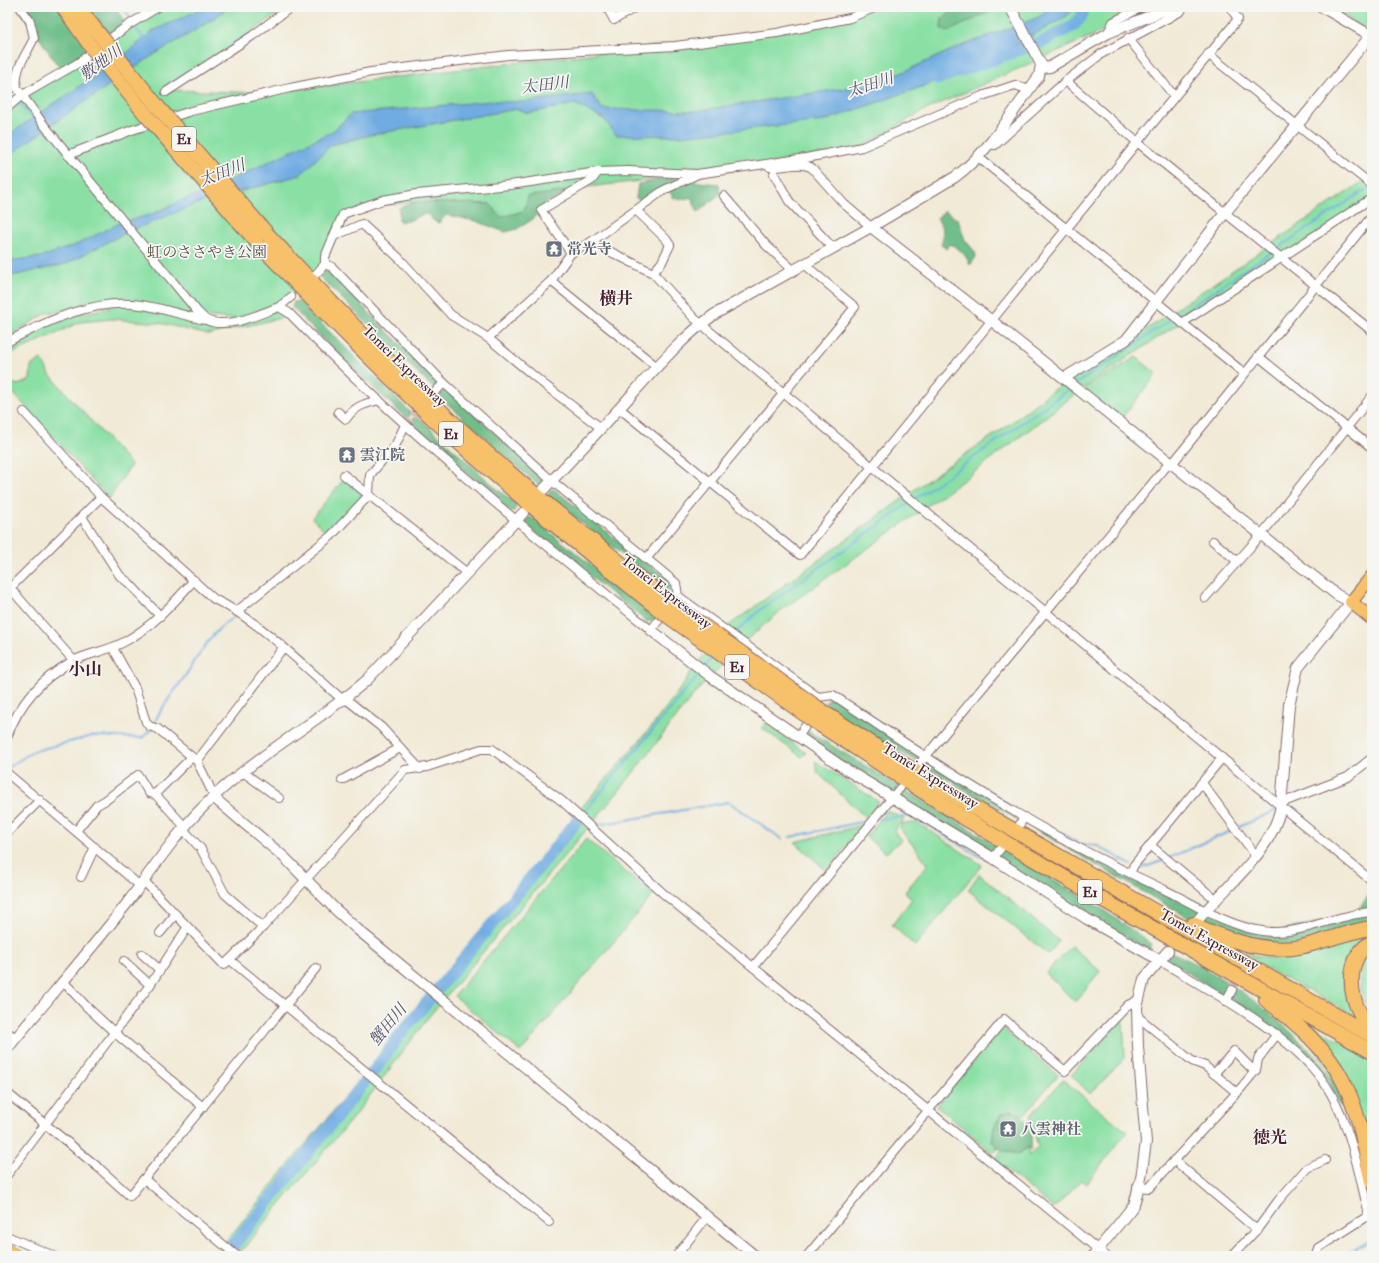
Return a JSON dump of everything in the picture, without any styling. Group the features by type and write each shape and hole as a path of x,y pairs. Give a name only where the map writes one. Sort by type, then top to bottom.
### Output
{"highway":[{"name":"Tomei Expressway","path":"63,7 92,48 146,116 256,241 320,308 432,417 547,519 669,603"},
{"name":"Tomei Expressway","path":"78,7 188,144 269,236 327,298 477,444 554,510 669,603 818,716 956,813 1223,968 1372,1052"},
{"name":"Tomei Expressway","path":"818,716 902,763 1050,851 1372,1036"},
{"path":"1050,851 1119,888 1205,930 1243,943 1274,949 1299,948 1372,928"},
{"path":"1372,942 1362,950 1356,959 1353,969 1352,983 1356,1005 1372,1028"},
{"path":"1223,968 1290,1019 1331,1061 1345,1084 1354,1106 1372,1182"},
{"path":"7,1251 16,1256"}],"main road":[{"path":"1372,576 1351,602 1372,619"}],"street":[{"path":"20,7 30,21 34,38 18,68 15,77 17,88 21,96 68,155 206,320"},
{"path":"7,108 21,96 78,63 127,26 158,7"},
{"path":"166,92 258,32 291,7"},
{"path":"607,7 614,20 636,7"},
{"path":"68,155 132,130 191,111 290,88 371,72 508,55 675,46 777,33 850,18 876,7"},
{"path":"544,489 682,340 701,324 715,314 871,228 955,177 978,157 1039,76 1041,66 1010,7"},
{"path":"1108,33 1113,22 1142,7"},
{"path":"1041,66 1050,67 1108,33 1172,7"},
{"path":"989,144 995,145 1066,81 1101,54 1128,38 1181,11 1183,7"},
{"path":"619,408 800,555 871,466 992,321 1238,18 1230,7"},
{"path":"1064,378 1126,340 1226,213 1371,35 1322,7"},
{"path":"1128,38 1174,96"},
{"path":"1208,54 1372,185"},
{"path":"1066,81 1137,142 1226,213 1280,259 1372,331"},
{"path":"316,274 325,264 325,257 343,214 382,200 417,194 510,184 598,172 627,171 697,174 759,166 862,147 982,96 1015,85 1029,90"},
{"path":"978,157 1244,373"},
{"path":"759,166 780,168 807,164 844,204 871,228 992,321 1337,595 1351,602 1298,668 1289,705 1281,805 1279,817 1271,836 1256,856 1215,899 1197,921"},
{"path":"571,253 541,210 592,180 598,172"},
{"path":"488,338 551,281 571,253 591,242 637,211 664,190 697,174"},
{"path":"774,174 789,201 833,248"},
{"path":"724,196 766,246 794,270"},
{"path":"1182,323 1372,198"},
{"path":"637,211 666,239 670,245 662,262 653,273"},
{"path":"924,759 1171,463 1372,216"},
{"path":"334,236 362,224 399,258 451,315 488,338 546,386 601,428"},
{"path":"591,242 653,273 701,324 1372,881"},
{"path":"325,264 332,267 444,383 552,481 676,583 669,603 651,630"},
{"path":"646,559 855,306 804,264"},
{"path":"551,281 657,367"},
{"path":"7,342 49,322 98,306 120,303 141,304 212,322 240,320 279,307 291,297"},
{"path":"279,307 289,313 405,425 515,522 710,676 850,772 993,858 1087,919 1159,960 1277,1034 1300,1054 1330,1091 1347,1129 1368,1210 1368,1216 1318,1248 1316,1256"},
{"path":"1258,356 1346,429 1372,448"},
{"path":"436,392 444,383"},
{"path":"1205,598 1261,535 1372,396"},
{"path":"338,412 346,419 359,405 379,400"},
{"path":"24,412 101,498 214,599 237,611 345,700 370,716 420,769"},
{"path":"237,611 331,536 369,495 370,475 396,444 405,425"},
{"path":"344,475 467,574"},
{"path":"74,661 8,590 101,498"},
{"path":"7,1049 128,901 184,828 214,796 243,772 345,700 387,661 523,513"},
{"path":"82,517 120,576 129,583 160,616"},
{"path":"1213,541 1237,561"},
{"path":"7,737 13,720 35,688 74,661 113,648 144,630 160,616 194,580"},
{"path":"669,603 728,633 818,697 833,695 924,759 1022,821 1046,831 1219,917 1259,930 1297,930 1355,914 1372,912"},
{"path":"113,648 135,688 146,722 149,726 158,729 194,759 214,796 284,857 357,929 755,1256"},
{"path":"155,794 194,759 283,648"},
{"path":"798,737 825,696"},
{"path":"342,780 400,748"},
{"path":"7,773 95,847 141,883 176,915 224,965 263,927 405,770 420,769 481,749 492,749 562,801 665,895 928,1110 1099,1254 1134,1205 1137,1187 1141,1178 1146,1139 1137,1016 1138,1000 1144,979 1168,951"},
{"path":"1130,873 1134,865 1150,845 1222,758"},
{"path":"1281,805 1348,777 1372,758"},
{"path":"243,772 278,798"},
{"path":"76,831 97,805 106,800 138,775 149,792 155,794 200,849 225,894 263,927"},
{"path":"1202,783 1256,856"},
{"path":"753,967 900,788"},
{"path":"7,833 40,800"},
{"path":"1150,845 1215,899"},
{"path":"81,877 95,847"},
{"path":"993,858 1001,848"},
{"path":"160,933 176,915"},
{"path":"7,1175 150,985 187,928"},
{"path":"1255,940 1259,930"},
{"path":"142,954 160,970"},
{"path":"230,960 549,1222"},
{"path":"124,961 150,985"},
{"path":"7,1093 99,1168 130,1196 285,1004 316,968"},
{"path":"63,981 86,1006 115,1033 202,1107"},
{"path":"1226,1002 1232,990"},
{"path":"807,1256 1003,1021 1064,1071 1128,1005 1138,1000"},
{"path":"1137,1016 1192,1061 1205,1066 1237,1093"},
{"path":"7,1032 16,1038"},
{"path":"1137,1187 1149,1188 1237,1093 1254,1071 1258,1059 1277,1034"},
{"path":"1214,1074 1234,1051 1254,1071"},
{"path":"1174,1160 1256,1230"},
{"path":"1232,1256 1256,1230 1278,1201 1307,1168 1325,1160"},
{"path":"144,1179 237,1256"},
{"path":"676,1256 707,1217"},
{"path":"7,1236 54,1256"}],"green space":[{"path":"18,7 115,7 127,26 65,70 57,64"},
{"name":"虹のささやき公園","path":"161,7 287,7 170,90 266,93 803,28 860,7 1157,7 921,112 862,147 720,172 578,188 528,198 524,211 500,218 490,204 416,202 360,207 338,228 325,264 282,305 240,320 159,311 192,323 233,326 277,308 285,317 208,335 160,323 112,319 80,322 7,356 7,344 66,316 110,308 107,305 47,313 7,337 7,107 155,13"},
{"path":"958,7 1000,7 947,32 941,28 942,19"},
{"path":"1334,7 1372,7 1372,34 1370,35"},
{"path":"1372,175 1372,198 1169,330 1083,388 969,476 783,609 745,641 696,692 619,791 431,1014 356,1114 237,1256 214,1256 377,1059 569,822 653,725 686,681 692,670 727,627 943,469 1003,429 1066,380 1128,342"},
{"path":"668,179 719,184 720,194 698,212 691,197 680,200 673,198 670,191 640,200 636,198 638,184"},
{"path":"572,191 547,202 533,219 517,229 505,232 476,221 446,215 439,223 434,221 428,214 424,214 403,222 399,221 399,208 416,202 490,204 501,217 524,211 528,196"},
{"path":"945,211 958,220 965,240 975,252 976,257 970,265 965,255 960,250 950,244 947,249 941,245 943,232 937,218"},
{"path":"327,270 437,382 437,386 433,388 320,277 322,272"},
{"path":"299,301 410,412 410,416 406,418 331,348 292,307 294,302"},
{"path":"1136,357 1157,374 1121,419 1084,389"},
{"path":"41,359 50,375 131,465 109,499 7,386 7,381 18,385 30,380 31,366"},
{"path":"447,390 547,481 539,486 440,397 442,392"},
{"path":"418,417 497,489 517,505 514,511 510,512 411,423 413,418"},
{"path":"344,479 364,496 328,534 312,518"},
{"path":"554,489 638,557 674,583 675,589 669,592 548,496 550,490"},
{"path":"531,517 657,618 647,622 525,524 526,519"},
{"path":"833,695 968,782 1059,837 1106,864 1202,911 1194,921 831,712 825,704"},
{"path":"765,723 806,753 802,757 762,728"},
{"path":"806,730 1099,907 1152,944 1149,951 798,737"},
{"path":"815,761 879,802 865,817 817,772"},
{"path":"887,810 904,819 894,831 901,840 886,853 866,837"},
{"path":"902,823 918,823 982,865 915,946 892,925 912,899 905,892 928,864 900,829"},
{"path":"863,825 827,871 795,842"},
{"path":"586,839 653,895 521,1052 454,996"},
{"path":"979,874 1059,941 1048,954 968,890"},
{"path":"1372,891 1372,930 1293,948 1195,925 1206,910 1261,935 1355,914"},
{"path":"1363,938 1348,956 1343,981 1349,999 1360,1018 1233,951 1274,959 1314,953"},
{"path":"1071,946 1100,971 1075,1002 1046,973"},
{"path":"1168,951 1221,978 1276,1018 1323,1066 1340,1092 1351,1117 1345,1115 1327,1080 1288,1038 1167,959"},
{"path":"1372,953 1372,1012 1365,1002 1361,990 1360,977 1363,963"},
{"path":"1292,1013 1372,1060 1372,1159 1365,1127"},
{"path":"1123,1019 1125,1058 1090,1094 1071,1075"},
{"path":"1002,1028 1058,1075 1024,1115 1011,1111 1001,1114 994,1128 992,1139 998,1149 993,1153 937,1106"},
{"path":"1063,1080 1127,1132 1086,1184 1081,1180 1054,1208 994,1160 1003,1150 1018,1154 1028,1147 1029,1156 1038,1147 1030,1116"},
{"path":"1011,1111 1023,1117 1029,1126 1031,1150 1028,1147 1018,1154 1010,1153 997,1147 992,1141 994,1128 1001,1114"}],"water":[{"path":"200,7 229,7 201,27 134,68 7,157 7,136 122,57 153,31 194,12"},
{"path":"1050,7 1075,7 1067,16 1005,51 924,86 824,121 680,136 616,135 604,119 575,104 528,113 517,109 370,135 331,145 300,175 199,203 125,233 66,264 7,277 7,261 41,257 78,244 120,223 153,214 183,200 201,194 333,131 351,114 491,101 521,102 592,94 602,109 695,111 879,83 956,48 1039,17"}],"waterway":[{"path":"123,7 132,21"},
{"name":"太田川","path":"937,79 1040,43 1073,26 1081,17 1085,7"},
{"path":"134,25 145,41"},
{"path":"7,89 15,99"},
{"path":"18,102 34,119"},
{"path":"1275,250 1371,186"},
{"path":"1177,316 1271,252"},
{"path":"1076,384 1173,318"},
{"path":"915,499 1071,388"},
{"path":"734,634 760,610 911,502"},
{"path":"153,725 163,707 212,636 236,616"},
{"path":"705,667 715,655"},
{"path":"581,816 701,672"},
{"path":"7,768 34,751 93,736 142,738 152,729"},
{"path":"589,821 598,825 729,802 782,839"},
{"path":"1239,827 1277,810"},
{"path":"877,819 913,816 981,857"},
{"name":"蟹田川","path":"225,1256 376,1068 399,1036 580,818"},
{"path":"790,837 871,820"},
{"path":"1045,824 1080,844 1098,846 1131,865"},
{"path":"1169,858 1233,830"},
{"path":"1137,866 1142,868 1165,860"},
{"path":"1342,1256 1372,1240"}],"tunnel":[{"path":"405,425 436,391"},
{"path":"1232,990 1253,943"}],"place":[{"name":"常光寺","path":"554,249"},
{"name":"雲江院","path":"347,455"},
{"name":"八雲神社","path":"1008,1129"}],"district":[{"name":"横井","path":"616,298"},
{"name":"小山","path":"85,669"},
{"name":"徳光","path":"1270,1137"}],"water label":[{"name":"敷地川","path":"101,63"}]}
